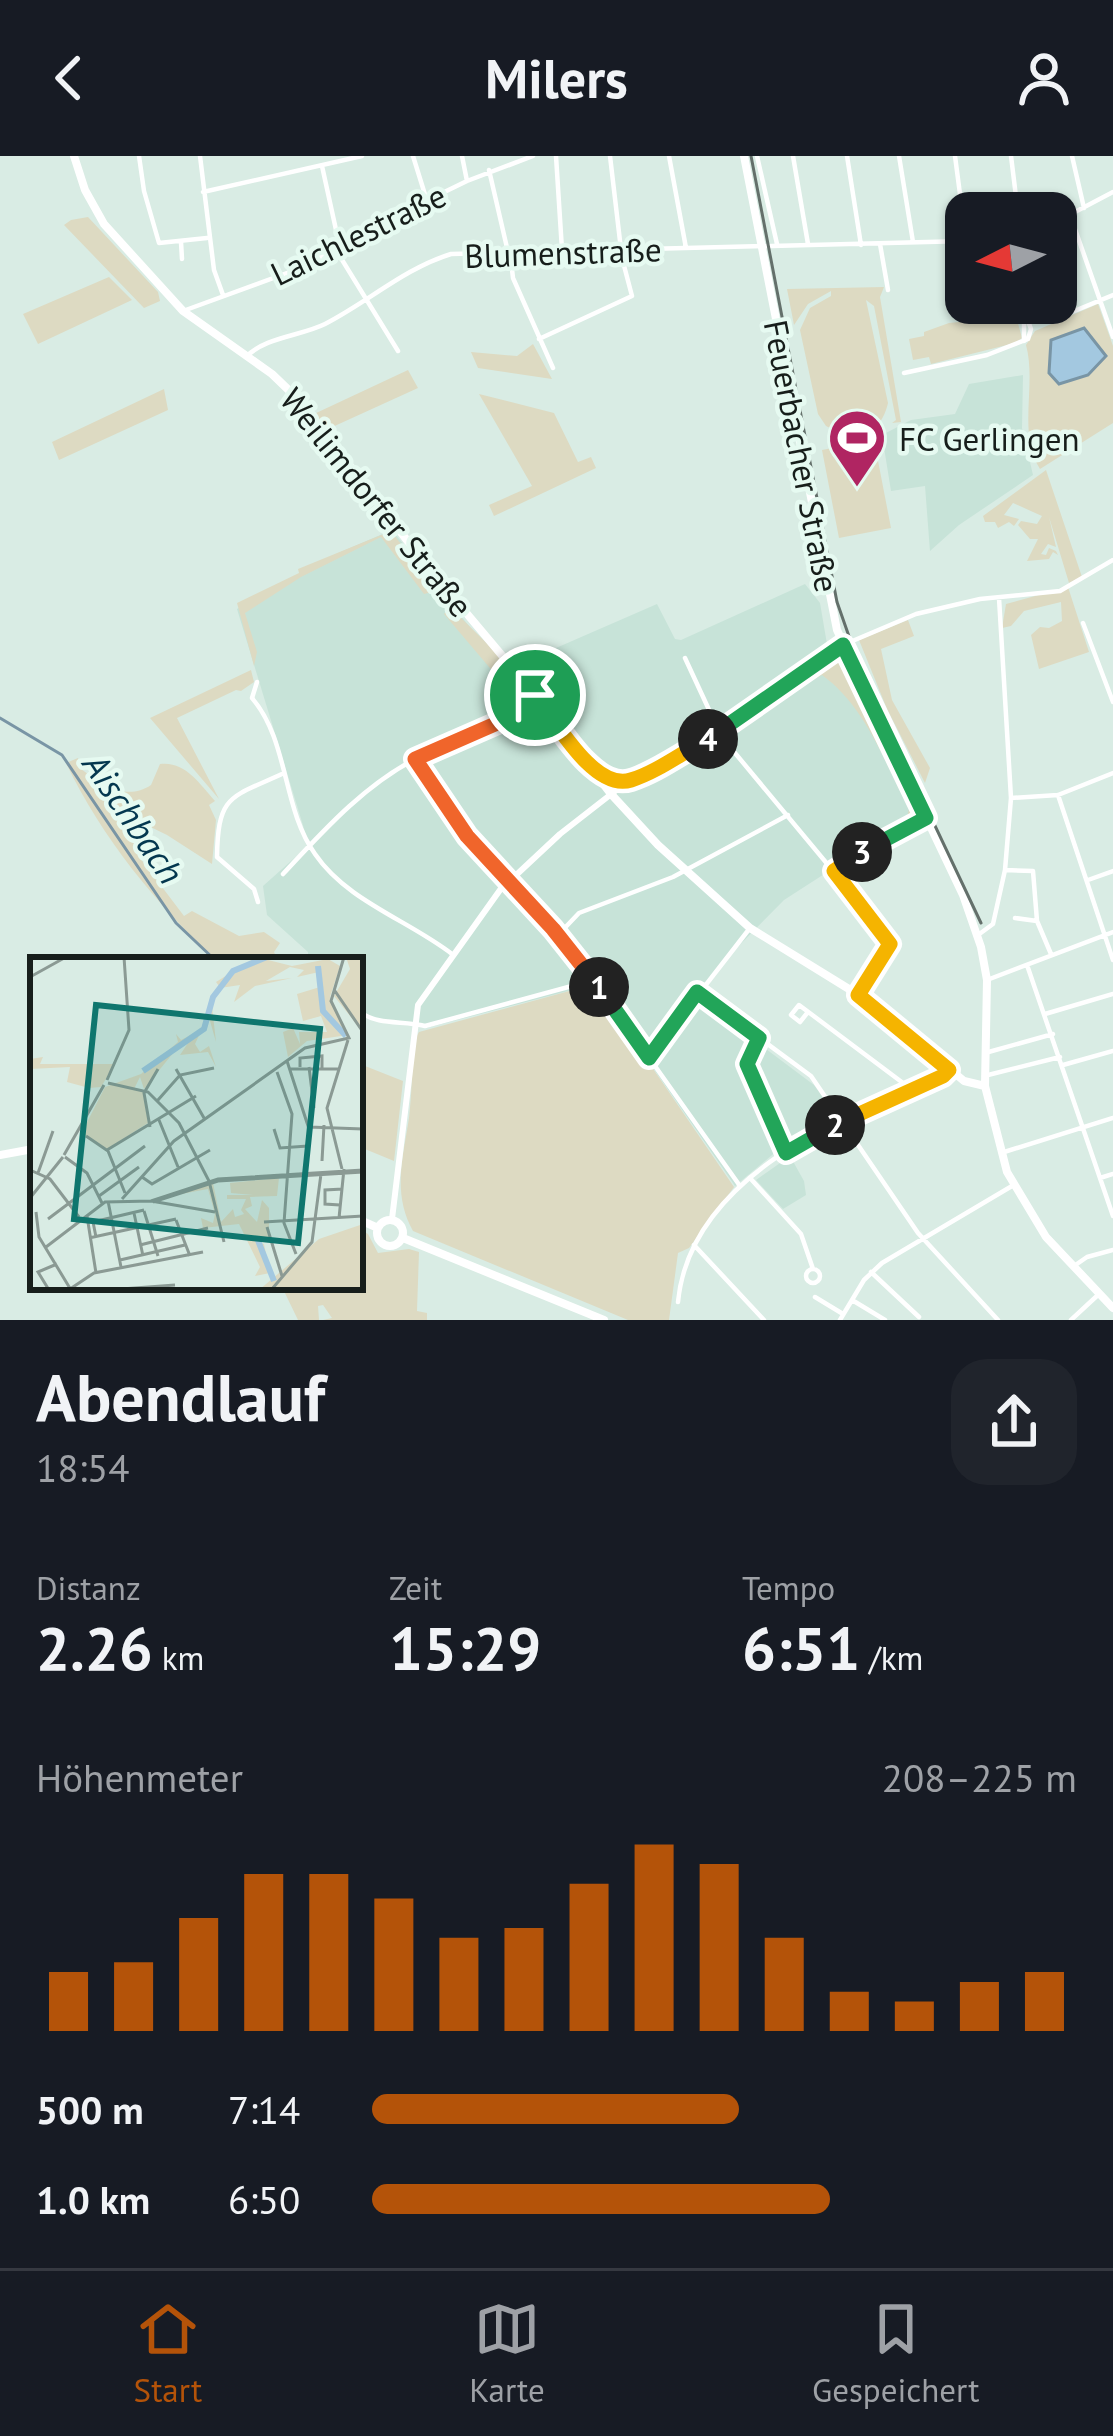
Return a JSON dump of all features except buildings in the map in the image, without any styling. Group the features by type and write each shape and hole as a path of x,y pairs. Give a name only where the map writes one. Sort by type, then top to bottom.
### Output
{"main road":[{"name":"Weilimdorfer Straße","path":"74,156 85,190 104,224 183,311 300,401 611,794 684,871 750,928 858,995 964,1081 984,1081"},
{"name":"Feuerbacher Straße","path":"744,156 829,601 843,645 978,934 987,980 984,1081"},
{"path":"984,1081 1013,1186 1046,1237 1113,1308"},
{"path":"0,1155 30,1150"},
{"path":"378,1228 392,1220 402,1226 403,1238"},
{"path":"363,1221 378,1228"},
{"path":"378,1228 379,1240 385,1245 393,1246 403,1238"},
{"path":"403,1238 604,1320"}],"street":[{"path":"140,156 159,243 209,237"},
{"path":"200,156 214,270 223,295"},
{"path":"203,192 362,156"},
{"path":"413,156 427,201"},
{"path":"461,156 466,181"},
{"name":"Laichlestraße","path":"183,311 306,266 362,232 510,159 533,156"},
{"path":"556,156 562,250"},
{"path":"539,339 632,296 610,156"},
{"path":"669,156 686,248"},
{"path":"757,156 776,244"},
{"path":"793,156 808,244"},
{"path":"847,156 861,245"},
{"path":"899,156 913,242"},
{"path":"955,156 960,192"},
{"path":"1012,156 1016,192"},
{"path":"1072,156 1084,208"},
{"path":"322,165 338,249 398,351"},
{"path":"489,170 512,275 553,368"},
{"path":"1077,212 1113,192"},
{"path":"1077,235 1113,337"},
{"name":"Blumenstraße","path":"246,357 259,347 327,323 439,258 562,250 945,241"},
{"path":"181,242 182,260"},
{"path":"880,244 888,290"},
{"path":"1077,310 1113,295"},
{"path":"904,373 988,355 1024,341 1025,324"},
{"path":"392,1220 418,1005 508,882 560,833 630,781 721,733 843,645 916,614 1060,591 1113,560"},
{"path":"978,934 992,928 1006,870 1011,798 999,598"},
{"path":"1083,623 1113,702"},
{"path":"685,658 721,733 890,944 858,995"},
{"path":"257,682 252,698 266,714 309,846 341,881 452,954"},
{"path":"283,874 362,796 415,759 502,721 535,695"},
{"path":"502,721 507,701 520,707"},
{"path":"415,759 454,818 594,980 740,1186"},
{"path":"258,902 254,889 217,857 221,811 229,799 284,773"},
{"path":"1011,798 1058,795 1113,773"},
{"path":"596,774 630,781"},
{"path":"1058,795 1113,960"},
{"path":"558,935 579,913 684,871 788,814"},
{"path":"834,871 926,818"},
{"path":"1006,870 1033,871 1037,921 1052,956"},
{"path":"1088,880 1113,871"},
{"path":"1015,918 1037,921"},
{"path":"649,1058 750,928"},
{"path":"987,980 1113,932"},
{"path":"1028,965 1113,1216"},
{"path":"363,1014 376,1022 425,1027 594,980"},
{"path":"697,992 808,1074 923,1239 998,1320"},
{"path":"1045,1014 1113,994"},
{"path":"808,1012 911,1089"},
{"path":"985,1053 1053,1034"},
{"path":"759,1038 747,1064 786,1153"},
{"path":"1063,1065 1113,1051"},
{"path":"984,1081 1060,1057"},
{"path":"678,1302 682,1268 694,1245 740,1186 843,1121 949,1070"},
{"path":"1001,1153 1113,1118"},
{"path":"1100,1178 1113,1174"},
{"path":"750,1178 801,1234 813,1269"},
{"path":"815,1297 842,1317 871,1272 1013,1186"},
{"path":"694,1245 764,1320"},
{"path":"1074,1266 1113,1250"},
{"path":"871,1272 919,1317"},
{"path":"1072,1320 1099,1294"},
{"path":"851,1300 885,1320"}],"shaded area":[{"path":"88,217 158,292 160,301 144,308 64,225"},
{"path":"109,277 132,300 38,344 23,314"},
{"path":"884,287 880,297 901,422 892,423 896,420 874,306 866,300 888,403 874,428 848,437 826,426 818,414 800,330 810,308 831,296 831,291 808,304 794,325 787,289"},
{"path":"1098,304 1113,346 1113,423 1040,469 1028,424 1026,345 1035,331 1051,324 1077,324 1077,313","holes":["1084,328 1106,356 1088,375 1059,384 1049,373 1051,342"]},
{"path":"946,324 1018,324 1022,338 931,364 929,357 913,360 909,339 924,336"},
{"path":"533,344 552,379 478,368 471,352 517,356"},
{"path":"408,370 418,388 328,429 314,414"},
{"path":"1023,375 1022,428 1033,475 959,525 930,551 925,486 891,491 882,435 911,420 955,414 969,384"},
{"path":"164,389 168,410 59,460 52,442"},
{"path":"479,394 554,413 578,462 591,457 596,468 494,516 489,505 532,486"},
{"name":"FC Gerlingen","path":"874,440 891,528 839,538 822,450"},
{"path":"1046,470 1082,577 1069,583 1049,517 1056,547 1048,544 1041,554 1046,555 1049,548 1058,555 1053,552 1049,559 1027,561 1038,539 1030,539 1018,525 1021,521 1037,524 1042,516 1013,503 1004,515 1019,519 1014,526 1009,522 998,528 983,516"},
{"path":"392,530 529,701 535,695 510,668 657,604 675,639 681,640 805,584 820,603 828,650 918,820 874,842 784,900 725,960 701,1000 814,1085 837,1117 778,1150 735,1186 595,984 426,1028 373,1018 363,1011 363,957 308,957 267,915 263,886 309,845 237,609 336,554"},
{"path":"391,531 434,587 432,592 424,594 381,537 301,577 245,613 257,652 254,666 237,603 299,573 298,569"},
{"path":"1068,587 1089,652 1039,669 1031,635 1062,621 1061,602 1024,611 1011,626 1002,628 1006,604"},
{"path":"450,607 519,675 527,695 520,708 452,743 449,733 495,711 488,692 496,681 444,614"},
{"path":"908,620 914,636 881,649 892,700 930,768 925,783 859,640"},
{"path":"839,661 866,702 915,803 870,719 913,814 906,822 909,809 862,719 822,675 810,677"},
{"path":"251,670 254,682 241,691 177,718 219,799 150,718"},
{"path":"78,758 80,768 88,774 123,791 151,785 160,764 177,766 197,781 215,801 209,805 216,820 212,864 124,814 140,858 184,916 192,911 239,936 264,932 280,943 274,952 276,957 213,957 132,869 96,818 66,763"},
{"path":"595,984 734,1187 689,1248 678,1253 669,1320 628,1320 413,1231 403,1203 402,1161 414,1041 419,1032"},
{"path":"363,1065 403,1081 394,1161 363,1148"},
{"path":"790,1156 806,1195 783,1209 756,1180"},
{"path":"363,1231 378,1253 419,1252 417,1311 427,1313 427,1320 323,1320 332,1318 323,1305 318,1306 319,1320 298,1320 283,1290 363,1290"}],"water":[{"path":"1084,328 1106,356 1088,375 1059,384 1049,373 1051,340"}],"waterway":[{"name":"Aischbach","path":"0,718 62,755 176,923 212,957"}],"tram line":[{"path":"751,156 837,602 859,665 981,923"}],"place":[{"name":"FC Gerlingen","path":"857,489"}],"route":[{"path":"843,645 926,818 834,871 890,944 858,995 949,1070 786,1153 747,1064 759,1038 697,992 649,1058 558,935 467,836 415,759 502,721 535,695 596,774 630,781 731,726 843,645"}]}
